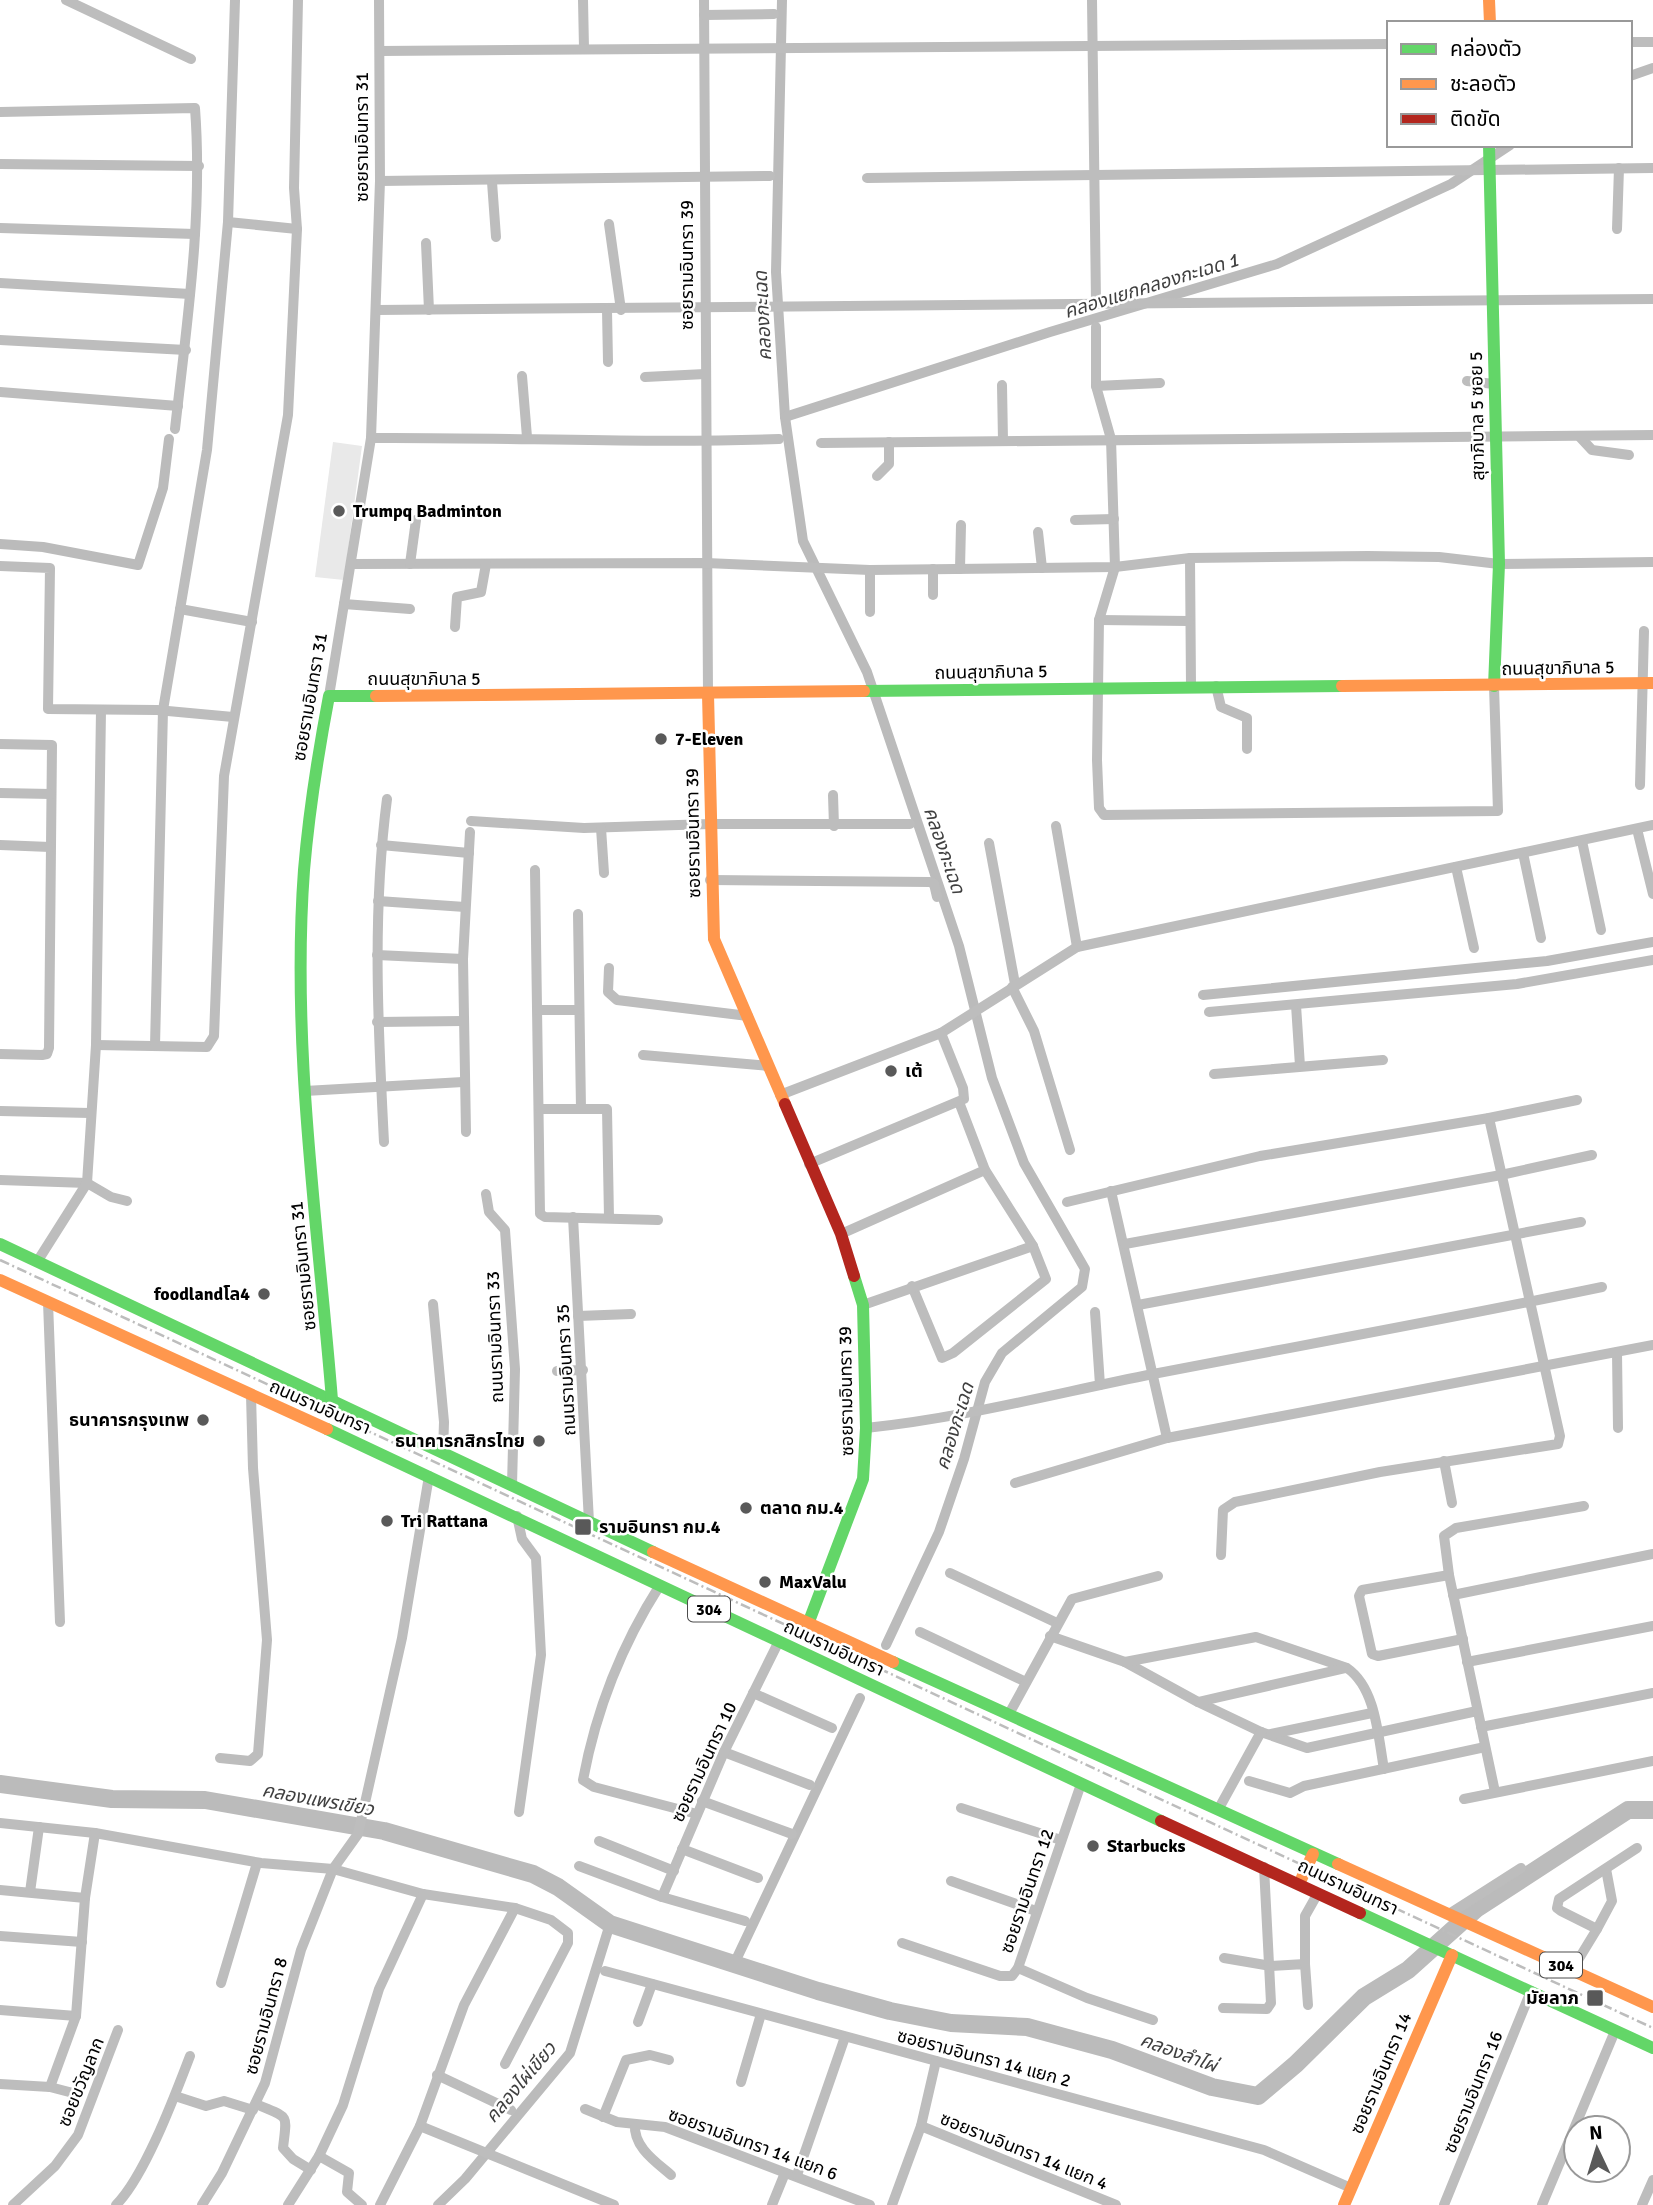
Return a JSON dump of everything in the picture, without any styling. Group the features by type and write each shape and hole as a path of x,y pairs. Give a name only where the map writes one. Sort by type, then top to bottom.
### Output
{"street":[{"path":"66,0 191,58"},
{"path":"155,1046 163,710 207,450 228,222 234,0"},
{"path":"96,1045 207,1047 214,1036 224,776 288,415 297,229 294,188 298,0"},
{"name":"ซอยรามอินทรา 31","path":"332,1400 305,1091 301,1005 304,850 308,810 371,438 380,181 379,0"},
{"path":"583,0 584,48"},
{"name":"ซอยรามอินทรา 39","path":"704,0 706,563 710,880 714,939 841,1234 863,1305 866,1428 863,1479 808,1624"},
{"path":"1092,0 1092,174 1096,302"},
{"path":"1489,0 1490,21"},
{"path":"704,15 774,14"},
{"path":"1632,42 1653,42"},
{"path":"380,51 1387,44"},
{"path":"0,112 195,108 199,166 195,234 186,350 175,429"},
{"name":"สุขาภิบาล 5 ซอย 5","path":"1489,147 1499,564 1494,686"},
{"path":"0,164 199,166"},
{"path":"1617,229 1619,168"},
{"path":"867,177 1653,168"},
{"path":"380,181 492,182 770,176"},
{"path":"492,182 496,237"},
{"path":"228,222 297,229"},
{"path":"609,225 621,310"},
{"path":"0,228 195,234"},
{"path":"426,243 429,310"},
{"path":"0,283 190,294"},
{"path":"377,310 621,310 1096,302 1653,299"},
{"path":"607,310 608,362"},
{"path":"1096,327 1096,386 1111,439 1115,567 1099,620 1099,808 1104,815 1498,811 1494,686"},
{"path":"0,340 186,350"},
{"path":"645,376 705,374"},
{"path":"522,376 527,437"},
{"path":"1467,381 1494,384"},
{"path":"1096,386 1160,383"},
{"path":"1002,385 1003,441"},
{"path":"0,392 177,406"},
{"path":"821,443 1653,435"},
{"path":"1580,436 1592,450 1629,455"},
{"path":"371,438 527,437 707,442 779,439"},
{"path":"877,475 889,464 889,442"},
{"path":"1075,520 1114,519"},
{"path":"410,564 416,520"},
{"path":"960,569 961,525"},
{"path":"1038,532 1042,568"},
{"path":"351,564 706,563 870,570 1115,567 1190,558 1368,555 1439,557 1499,564 1653,562"},
{"path":"1190,558 1191,687"},
{"path":"455,627 457,597 481,592 486,564"},
{"path":"0,566 50,568 48,709 163,710 233,717"},
{"path":"933,569 933,595"},
{"path":"870,570 870,612"},
{"path":"344,604 410,608"},
{"path":"180,609 252,622"},
{"path":"1099,620 1189,621"},
{"path":"1640,785 1648,684 1644,631"},
{"name":"ถนนสุขาภิบาล 5","path":"329,696 708,694 1097,686 1648,684"},
{"path":"1216,687 1221,707 1247,718 1247,749"},
{"path":"37,1262 88,1183 96,1045 101,709"},
{"path":"0,744 52,745 51,967 47,1054 0,1054"},
{"path":"0,793 51,794"},
{"path":"833,796 834,826"},
{"path":"384,1142 377,1021 377,955 381,845 387,799"},
{"path":"466,1132 463,1082 463,960 471,826 601,828 709,824 910,824"},
{"path":"780,1095 941,1033 1077,947 1653,825"},
{"path":"1056,826 1077,947"},
{"path":"601,828 604,873"},
{"path":"1637,828 1653,894"},
{"path":"1582,841 1601,930"},
{"path":"989,843 1014,986 1034,1031 1070,1150"},
{"path":"0,845 50,847"},
{"path":"381,845 469,853"},
{"path":"1523,853 1541,938"},
{"path":"1456,867 1474,948"},
{"path":"535,870 540,1214 545,1217 658,1220"},
{"path":"710,880 930,882 934,884 937,897"},
{"path":"378,901 465,907"},
{"path":"578,914 581,1109"},
{"path":"377,955 463,960"},
{"path":"1209,1012 1517,984 1653,960"},
{"path":"609,968 608,992 617,1000 748,1016"},
{"path":"1297,1005 1300,1066"},
{"path":"538,1010 579,1010"},
{"path":"377,1021 463,1021"},
{"path":"809,1164 964,1099 963,1088 941,1033"},
{"path":"643,1055 769,1066"},
{"path":"1214,1074 1383,1059"},
{"path":"305,1091 463,1082"},
{"path":"1067,1202 1260,1156 1489,1118 1577,1100"},
{"path":"912,1286 942,1358 953,1353 1044,1283 1046,1273 985,1170 958,1102"},
{"path":"540,1109 607,1109 609,1218"},
{"path":"0,1111 90,1113"},
{"path":"1221,1555 1221,1517 1227,1505 1444,1461 1558,1444 1560,1436 1489,1118"},
{"path":"1125,1244 1501,1175 1592,1155"},
{"path":"841,1234 985,1170"},
{"path":"0,1180 88,1183 111,1197 127,1201"},
{"path":"1111,1192 1125,1244 1167,1438"},
{"name":"ถนนรามอินทรา 33","path":"486,1194 489,1212 505,1230 514,1369 512,1485"},
{"name":"ถนนรามอินทรา 35","path":"573,1217 589,1522"},
{"path":"1138,1305 1515,1237 1581,1222"},
{"name":"ถนนรามอินทรา","path":"0,1244 808,1624 1653,2007"},
{"path":"863,1305 912,1286 1033,1247"},
{"name":"ถนนรามอินทรา","path":"0,1280 517,1516 1081,1784 1653,2048"},
{"path":"866,1428 964,1415 1154,1374 1602,1287"},
{"path":"48,1302 60,1622"},
{"path":"433,1304 444,1422 443,1453"},
{"path":"1095,1312 1100,1385"},
{"path":"578,1316 631,1314"},
{"path":"1015,1483 1167,1438 1653,1345"},
{"path":"1617,1352 1618,1428"},
{"path":"557,1371 583,1370"},
{"path":"220,1758 250,1761 258,1754 267,1640 253,1468 251,1395"},
{"path":"1444,1461 1452,1503"},
{"name":"ซอยรามอินทรา 8","path":"202,2205 222,2173 273,2062 301,1950 333,1869 358,1834 363,1819 402,1638 429,1476"},
{"path":"1495,1792 1449,1575 1444,1536 1450,1530 1584,1506"},
{"path":"517,1516 522,1539 536,1558 541,1655 519,1812"},
{"path":"1453,1595 1653,1555"},
{"path":"950,1573 1057,1623"},
{"path":"1449,1575 1362,1590 1359,1596 1372,1654 1378,1656 1463,1639"},
{"path":"1009,1714 1072,1598 1158,1576"},
{"path":"660,1585 626,1643 594,1725 583,1780 594,1787 697,1814"},
{"path":"1467,1662 1653,1626"},
{"path":"920,1632 1026,1682"},
{"path":"1050,1636 1125,1662 1198,1702 1266,1733 1307,1748 1477,1711"},
{"path":"1125,1662 1256,1637 1347,1668 1356,1674 1367,1690 1384,1769"},
{"name":"ซอยรามอินทรา 10","path":"662,1897 724,1752 779,1641"},
{"path":"1198,1702 1347,1668"},
{"path":"753,1693 832,1728"},
{"path":"1481,1727 1653,1693"},
{"path":"1217,1810 1266,1733 1372,1713"},
{"path":"1249,1781 1290,1793 1304,1786 1485,1747"},
{"path":"724,1752 810,1785"},
{"path":"1464,1799 1653,1760"},
{"name":"ซอยรามอินทรา 12","path":"902,1942 1007,1978 1018,1968 1081,1784"},
{"path":"702,1801 792,1834"},
{"path":"961,1808 1061,1840"},
{"path":"0,1823 95,1833 257,1863 333,1869 423,1895 515,1908 551,1920 568,1933 568,1943 505,2064"},
{"path":"30,1892 39,1826"},
{"path":"50,2087 76,2016 85,1898 95,1833"},
{"path":"600,1841 674,1871"},
{"path":"682,1849 758,1878"},
{"path":"1597,1929 1562,1911 1557,1904 1637,1849"},
{"path":"1299,1884 1313,1854"},
{"path":"221,1983 257,1863"},
{"path":"579,1866 662,1897 745,1920"},
{"path":"1223,2008 1267,2009 1271,2003 1264,1867"},
{"path":"1452,1916 1521,1868"},
{"path":"1572,1970 1612,1901 1606,1869"},
{"path":"951,1881 1036,1911"},
{"path":"0,1890 85,1898"},
{"path":"1308,2005 1305,1916 1318,1893"},
{"path":"288,2205 319,2157 343,2105 379,1989 423,1895"},
{"path":"380,2205 420,2126 468,1995 515,1908"},
{"path":"0,1936 82,1942"},
{"name":"ซอยรามอินทรา 14","path":"1344,2205 1446,1952"},
{"path":"1224,1958 1271,1966 1305,1964"},
{"path":"1018,1968 1087,1998 1153,2020"},
{"name":"ซอยรามอินทรา 14 แยก 2","path":"605,1971 1264,2150 1351,2188"},
{"path":"638,2022 652,1984"},
{"name":"ซอยรามอินทรา 16","path":"1444,2205 1531,1991"},
{"path":"0,2010 76,2016"},
{"path":"741,2082 761,2014"},
{"name":"ซอยขวัญลาก","path":"13,2205 55,2165 78,2135 118,2030"},
{"path":"1542,2205 1615,2031"},
{"path":"797,2175 845,2037"},
{"path":"604,2117 626,2060 650,2054 669,2060"},
{"path":"117,2205 129,2189 175,2096 190,2056"},
{"path":"892,2205 921,2126 936,2061"},
{"path":"437,2075 511,2110"},
{"path":"0,2084 50,2087 73,2093"},
{"path":"175,2096 206,2106 224,2101 282,2115 287,2121 283,2148 293,2159 311,2170"},
{"name":"ซอยรามอินทรา 14 แยก 6","path":"585,2109 604,2117 635,2124 665,2127 870,2205"},
{"path":"635,2124 634,2133 639,2144 671,2175"},
{"path":"420,2126 614,2205"},
{"name":"ซอยรามอินทรา 14 แยก 4","path":"921,2126 1116,2205"},
{"path":"319,2157 349,2173 347,2192 362,2205"},
{"path":"772,2205 785,2173"},
{"path":"1643,2205 1653,2180"}],"shaded area":[{"name":"Trumpq Badminton","path":"333,442 362,446 344,580 315,577"}],"waterway":[{"name":"คลองกะเฉด","path":"782,0 776,272 785,417 803,541 867,672 959,946 992,1078 1024,1163 1085,1269 1082,1287 1002,1353 985,1382 964,1459 939,1532 886,1645"},
{"name":"คลองแยกคลองกะเฉด 1","path":"1632,75 1653,68"},
{"name":"คลองแยกคลองกะเฉด 1","path":"785,417 1050,332 1277,264 1451,184 1507,147"},
{"path":"0,544 43,547 138,565 163,488 169,439"},
{"path":"1203,995 1547,961 1653,942"},
{"name":"คลองกะเฉด","path":"735,1962 860,1698"},
{"name":"คลองลำไผ่","path":"0,1784 112,1799 205,1800 384,1831 533,1874 558,1887 610,1924 818,1991 890,2011 951,2023 1027,2027 1112,2050 1212,2087 1258,2096 1296,2064 1364,1997 1408,1970 1476,1909 1628,1810 1653,1810"},
{"name":"คลองไผ่เขียว","path":"438,2205 465,2179 570,2053 610,1924"}],"railway":[{"path":"0,1260 1653,2028"}],"traffic: fast":[{"path":"1489,147 1499,564 1494,686"},
{"path":"864,691 1342,686"},
{"path":"332,1400 303,1069 301,936 304,870 314,783 329,696 376,696"},
{"path":"0,1244 653,1552"},
{"path":"808,1624 863,1479 866,1428 863,1305 854,1276"},
{"path":"327,1429 1161,1821"},
{"path":"893,1662 1338,1864"},
{"path":"1360,1913 1653,2048"}],"traffic: slow":[{"path":"1489,0 1490,21"},
{"path":"1342,686 1653,683"},
{"path":"376,696 864,691"},
{"path":"708,694 714,939 785,1104"},
{"path":"0,1280 327,1429"},
{"path":"653,1552 893,1662"},
{"path":"1299,1884 1313,1854"},
{"path":"1338,1864 1653,2007"},
{"path":"1344,2205 1452,1955"}],"traffic: jam":[{"path":"785,1104 841,1234 854,1276"},
{"path":"1161,1821 1360,1913"}],"place":[{"name":"Trumpq Badminton","path":"339,511"},
{"name":"7-Eleven","path":"661,739"},
{"name":"เต้","path":"891,1071"},
{"name":"foodlandโล4","path":"264,1294"},
{"name":"ธนาคารกรุงเทพ","path":"203,1420"},
{"name":"ธนาคารกสิกรไทย","path":"539,1441"},
{"name":"ตลาด กม.4","path":"746,1508"},
{"name":"Tri Rattana","path":"387,1521"},
{"name":"รามอินทรา กม.4","path":"583,1527"},
{"name":"MaxValu","path":"765,1582"},
{"name":"Starbucks","path":"1093,1846"},
{"name":"มัยลาภ","path":"1595,1998"}],"water label":[{"name":"คลองแพรเขียว","path":"318,1799"}]}
